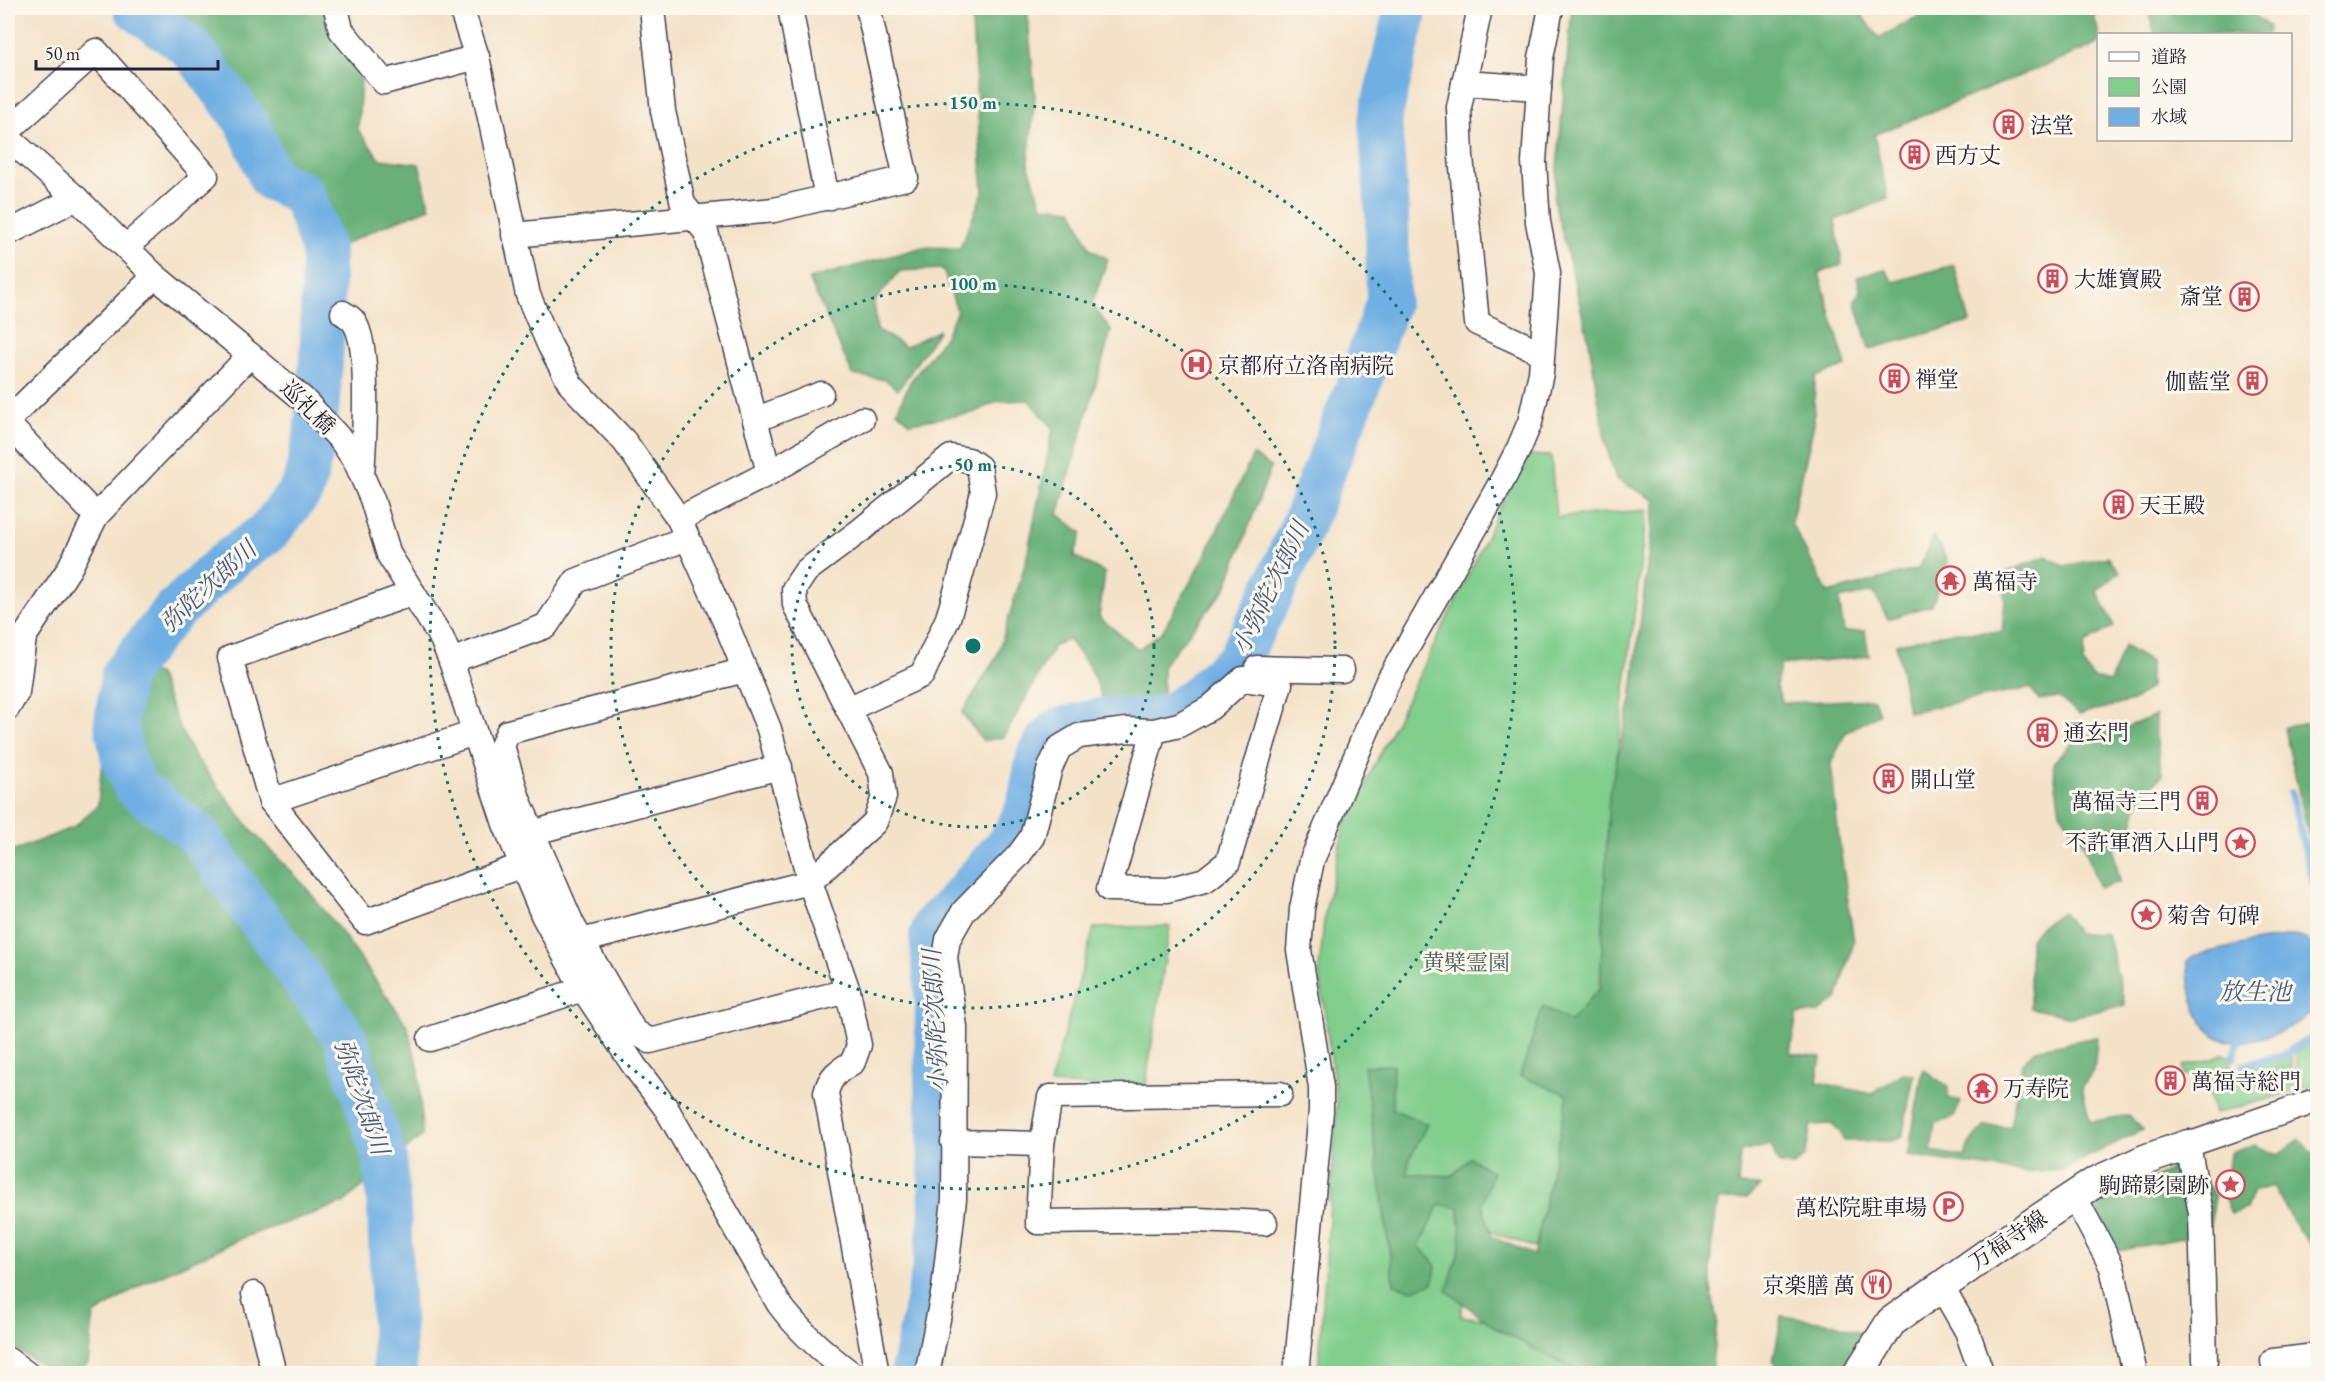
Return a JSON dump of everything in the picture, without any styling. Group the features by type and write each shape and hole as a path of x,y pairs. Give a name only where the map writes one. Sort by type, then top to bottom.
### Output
{"main road":[{"name":"万福寺線","path":"1858,1374 1891,1322 1941,1286 2074,1196 2126,1167 2188,1145"}],"street":[{"path":"336,8 341,30 384,82 477,57"},
{"path":"461,8 477,57 528,295 549,344 571,385 625,442 683,529 769,729 810,882 848,991 859,1045 853,1062 835,1073 828,1082 826,1093 877,1374"},
{"path":"652,8 663,111 683,204 706,232 769,473"},
{"path":"790,8 827,198"},
{"path":"514,235 774,210 906,178 868,8"},
{"path":"1480,8 1459,107 1461,157 1477,323 1542,353"},
{"path":"1296,1374 1321,1087 1299,950 1302,909 1310,869 1334,805 1387,683 1520,448 1530,422 1541,373 1548,273 1538,222 1534,162 1541,58 1551,8"},
{"path":"8,131 96,51 206,176 126,247"},
{"path":"1464,83 1539,88"},
{"name":"巡礼橋","path":"8,138 76,198 155,276 303,399 341,440 356,462 372,499 389,555 442,639 505,824 543,915 583,989 635,1067 666,1108 779,1304 808,1337 852,1374"},
{"path":"8,233 76,198"},
{"path":"96,516 8,422 155,276"},
{"path":"343,313 354,321 363,343 365,428 362,476"},
{"path":"8,707 17,692 24,637 69,569 96,516 250,356"},
{"path":"755,420 820,394"},
{"path":"451,661 546,626 576,581 683,529 769,473 862,419"},
{"path":"581,941 810,882 875,822 884,796 881,773 848,709 795,605 794,589 806,571 951,457 969,460 979,467 983,493 948,618 922,675 848,709"},
{"path":"412,593 230,658 271,801 365,922 523,865"},
{"path":"927,1374 944,1289 954,1199 955,1027 945,958 948,939 964,911 1018,856 1032,837 1050,768 1059,748 1079,736 1127,730 1154,731 1179,725 1210,708 1243,679 1250,668 1342,670"},
{"path":"745,670 508,732 502,746 518,799 531,833 581,941 634,1031 650,1041 848,991"},
{"path":"1154,731 1109,889 1167,890 1205,880 1228,862 1280,684 1243,679"},
{"path":"271,801 474,733"},
{"path":"531,833 780,767"},
{"path":"430,1039 583,989"},
{"path":"1265,1223 1197,1220 1038,1222 1042,1144 1050,1097 1280,1094"},
{"path":"2205,1360 2201,1213 2188,1145 2318,1100"},
{"path":"953,1142 1042,1144"},
{"path":"2074,1196 2112,1267 2135,1374"},
{"path":"1941,1286 1967,1331 1982,1374"},
{"path":"254,1294 274,1374"},
{"path":"2276,1374 2273,1361 2315,1356"},
{"path":"8,1360 27,1374"}],"green space":[{"path":"164,8 342,8 361,80 358,130 380,159 419,164 430,208 378,228 342,246 319,190 280,169 243,97 193,24"},
{"path":"971,8 1027,8 1035,97 1028,163 1042,206 1072,209 1090,249 1108,259 1092,304 1111,331 1058,514 1082,533 1074,556 1105,573 1099,617 1138,649 1162,632 1203,560 1253,455 1271,467 1226,588 1163,665 1163,702 1128,707 1106,706 1090,668 1068,639 1055,645 1004,737 983,741 962,713 997,656 1026,561 1053,428 1029,400 998,401 973,413 910,423 897,411 910,382 944,338 957,311 943,269 900,271 874,302 877,330 906,347 939,330 898,390 886,380 853,375 809,279 923,247 960,248 983,192"},
{"path":"1572,8 1868,8 1862,16 1879,38 1931,9 2119,8 2094,15 2099,33 2097,44 1874,135 1888,199 1835,220 1842,264 1819,273 1846,366 1815,377 1814,424 1791,523 1828,593 1918,569 1934,536 1948,562 1932,605 1888,619 1873,592 1839,599 1844,632 1865,631 1869,656 1780,665 1776,687 1783,703 1874,699 1879,714 1846,732 1831,763 1839,840 1854,942 1837,999 1818,1013 1797,1014 1790,1053 1821,1057 1817,1082 1872,1094 1903,1073 1914,1075 1902,1137 1891,1141 1844,1141 1840,1132 1831,1124 1811,1125 1805,1157 1793,1166 1778,1163 1771,1145 1740,1152 1738,1185 1761,1186 1747,1198 1718,1200 1711,1249 1711,1288 1717,1322 1711,1373 1579,1373 1496,1328 1447,1291 1461,1244 1459,1208 1440,1204 1419,1246 1436,1266 1433,1283 1412,1290 1394,1284 1364,1066 1393,1065 1392,1109 1427,1124 1409,1161 1407,1174 1452,1176 1470,1158 1493,1172 1482,1204 1492,1237 1534,1255 1568,1095 1520,1076 1543,1006 1570,1022 1600,988 1609,795 1631,699 1655,500 1616,479 1606,445 1588,337 1554,200"},
{"path":"2147,8 2246,8 2269,27 2267,33 2155,33"},
{"path":"1954,265 1970,322 1869,349 1855,300 1861,292 1857,277 1885,269 1893,282"},
{"name":"黄檗霊園","path":"1524,455 1551,456 1556,517 1647,510 1616,765 1610,984 1536,1248 1481,1228 1460,1316 1509,1322 1589,1374 1318,1374 1337,1104 1319,970 1325,912 1344,827 1470,572"},
{"path":"2046,556 2064,566 2108,557 2120,572 2097,591 2114,626 2085,643 2083,664 2093,678 2110,682 2124,646 2150,662 2150,688 2133,701 2079,714 2058,697 2039,700 2031,688 1908,712 1896,644 1952,632 2002,632 2005,601 2002,574"},
{"path":"144,672 158,674 179,727 193,754 253,832 304,885 345,937 407,1025 419,1070 422,1136 343,1203 247,1236 142,1284 94,1315 88,1363 76,1373 65,1373 48,1368 8,1345 8,853 74,827 98,805 101,770 131,687"},
{"path":"2156,715 2156,736 2162,775 2149,788 2136,809 2135,835 2112,842 2120,882 2099,888 2084,845 2060,812 2053,763 2078,737 2117,731"},
{"path":"2307,723 2317,761 2318,862 2315,863 2284,727"},
{"path":"2063,912 2077,933 2107,934 2125,1005 2071,1017 2030,1008 2030,939 2042,925"},
{"path":"1170,926 1145,1089 1050,1084 1094,928"},
{"path":"2097,1037 2094,1071 2082,1087 2090,1122 2129,1115 2142,1130 2061,1170 2024,1173 1908,1155 1923,1069 1948,1087 1948,1098 1961,1101 1952,1117 1935,1123 1931,1151 1965,1157 1969,1144 1985,1126 2010,1127 2022,1063 2036,1049"},
{"path":"2317,1039 2317,1085 2214,1114 2205,1072 2184,1076 2183,1066 2214,1059 2223,1054 2233,1057 2230,1063 2232,1070 2241,1073 2246,1068 2253,1076 2261,1080 2281,1083 2295,1070 2297,1062 2295,1052"},
{"path":"2291,1054 2290,1071 2279,1078 2264,1077 2251,1067"},
{"path":"2300,1139 2317,1157 2317,1250 2299,1231 2273,1186 2253,1191 2246,1209 2231,1214 2225,1199 2230,1153 2254,1145 2278,1155"},
{"path":"2172,1168 2190,1178 2204,1178 2215,1197 2210,1226 2186,1237 2113,1252 2091,1218 2095,1204 2120,1199"},
{"path":"1782,1316 1832,1323 1866,1334 1839,1373 1785,1373 1773,1361"}],"water":[{"name":"放生池","path":"2291,936 2301,937 2308,941 2313,951 2317,966 2318,986 2318,998 2314,1008 2299,1022 2287,1029 2252,1040 2229,1041 2209,1030 2196,1009 2192,996 2188,961 2193,956"}],"waterway":[{"name":"弥陀次郎川","path":"135,8 191,48 248,124 271,179 303,194 323,249 322,347 315,438 303,488 269,531 225,563 173,612 123,674 116,723 123,760 136,788 197,834 344,1036 385,1159 395,1374"},
{"name":"小弥陀次郎川","path":"912,1374 935,1264 941,1213 936,1086 937,1001 931,936 935,924 954,906 1013,838 1028,807 1038,757 1046,743 1058,730 1104,719 1153,720 1176,712 1197,697 1238,660 1271,596 1303,524 1358,386 1388,301 1387,213 1380,119 1406,8"},
{"path":"2291,793 2318,900"},
{"path":"2244,1066 2288,1053 2302,1042 2316,1037"},
{"path":"2234,1057 2237,1043 2240,1041"}],"place":[{"name":"法堂","path":"2009,125"},
{"name":"西方丈","path":"1914,155"},
{"name":"大雄寶殿","path":"2053,279"},
{"name":"斎堂","path":"2244,296"},
{"name":"京都府立洛南病院","path":"1197,365"},
{"name":"禅堂","path":"1894,379"},
{"name":"伽藍堂","path":"2252,381"},
{"name":"天王殿","path":"2118,505"},
{"name":"萬福寺","path":"1951,581"},
{"name":"通玄門","path":"2042,732"},
{"name":"開山堂","path":"1889,779"},
{"name":"萬福寺三門","path":"2202,801"},
{"name":"不許軍酒入山門","path":"2240,842"},
{"name":"菊舎 句碑","path":"2146,915"},
{"name":"萬福寺総門","path":"2170,1081"},
{"name":"万寿院","path":"1982,1088"},
{"name":"駒蹄影園跡","path":"2230,1185"},
{"name":"萬松院駐車場","path":"1948,1207"},
{"name":"京楽膳 萬","path":"1876,1285"}]}
